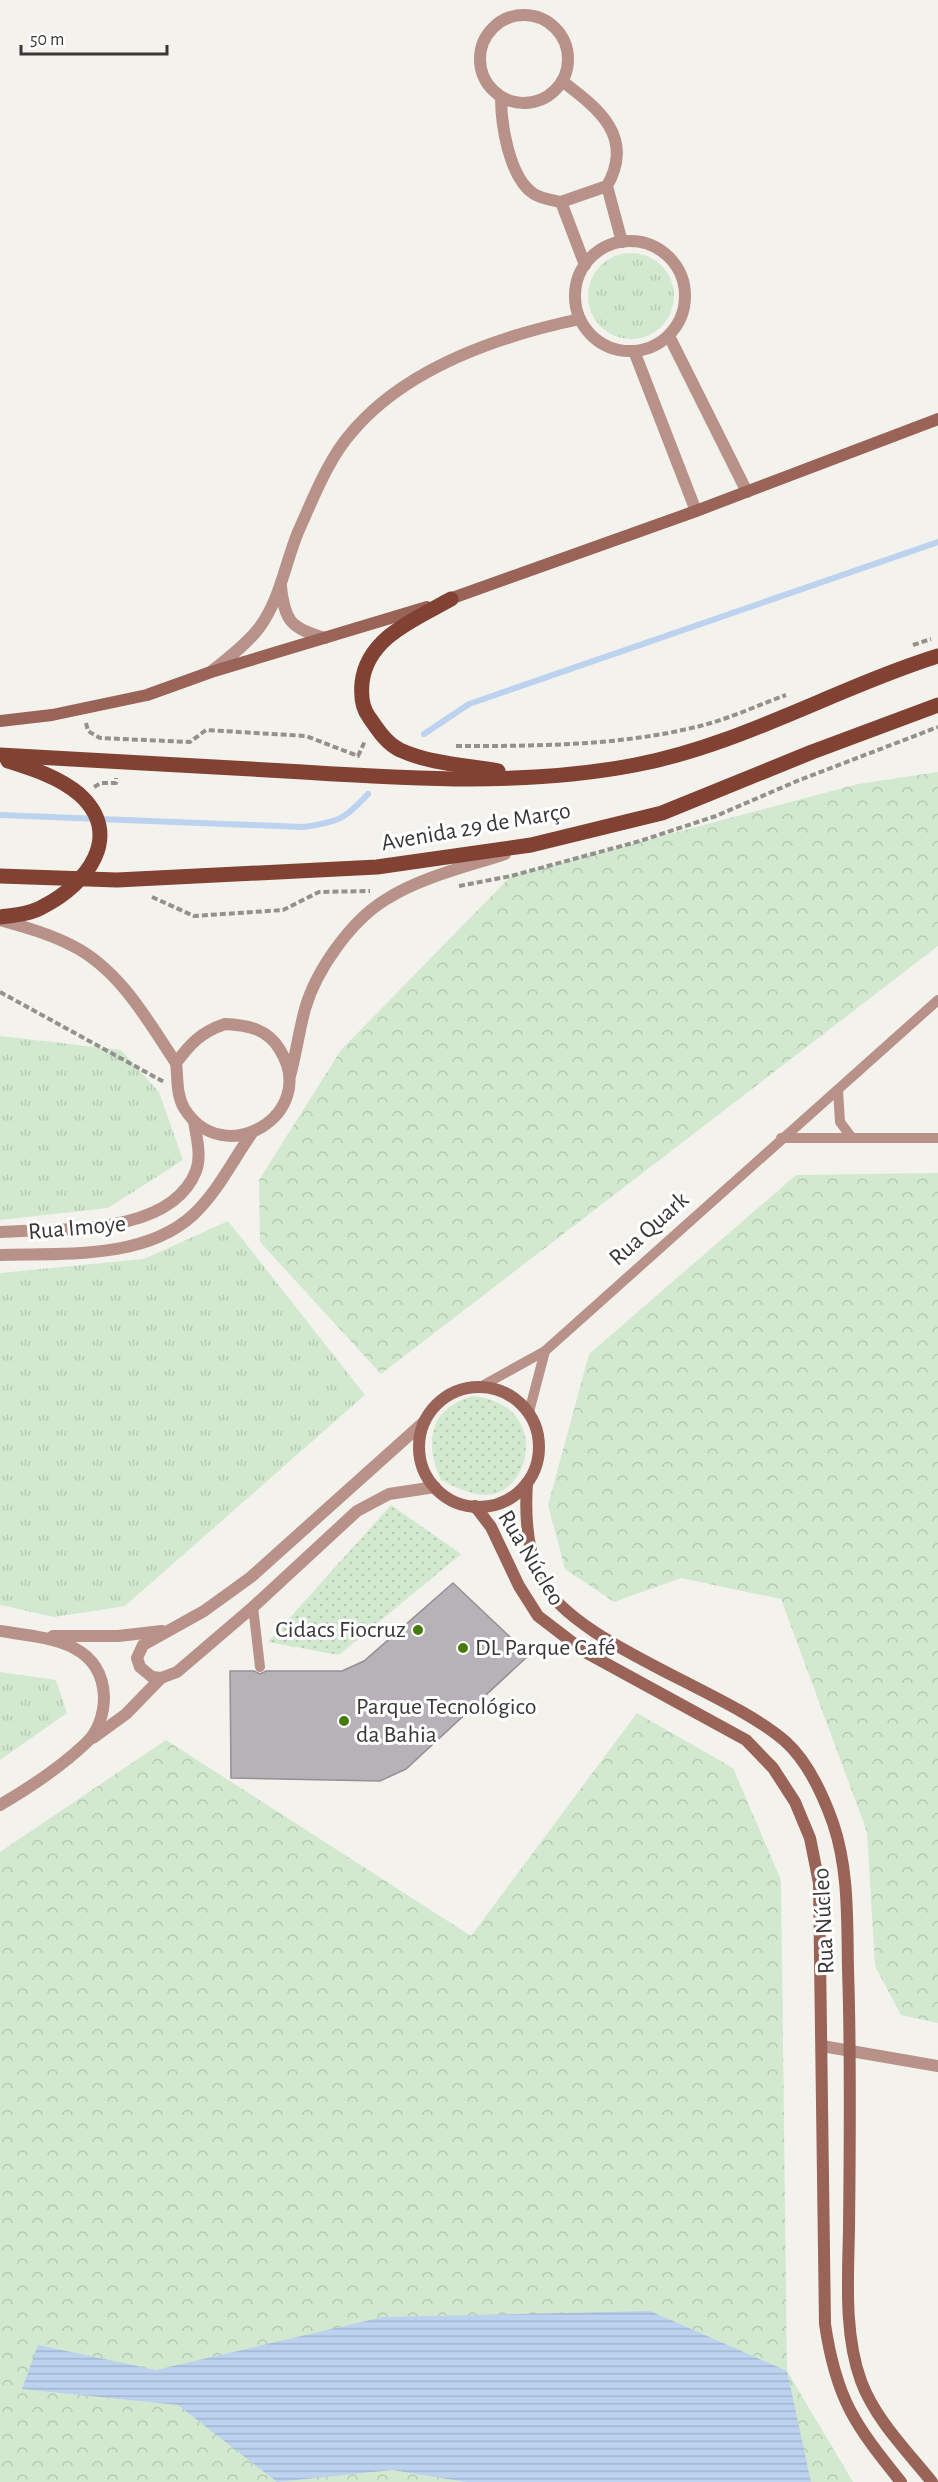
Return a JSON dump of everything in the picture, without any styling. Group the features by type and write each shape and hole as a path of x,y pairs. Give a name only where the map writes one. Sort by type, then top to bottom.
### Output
{"main road":[{"path":"452,599 396,630 370,657 363,674 361,692 365,712 378,730 398,749 424,759 530,778"},
{"name":"Avenida 29 de Março","path":"0,756 408,778 530,778 636,765 685,752 730,738 873,679 938,656"},
{"name":"Avenida 29 de Março","path":"0,876 129,879 377,867 531,845 662,813 812,752 938,705"},
{"path":"0,756 42,772 79,794 90,807 100,831 100,846 92,865 82,879 45,906 0,919"}],"street":[{"path":"516,16 531,16 544,20 556,28 564,40 568,54 568,68 562,81 554,92 528,103 514,102 501,97 485,80 481,67 480,54 492,30 503,21 516,16"},
{"path":"562,81 600,110 611,129 617,153 617,165 607,186 622,242"},
{"path":"501,97 502,127 510,156 519,174 534,194 561,201 607,186"},
{"path":"561,201 585,265"},
{"path":"622,242 640,242 656,248 670,258 680,273 685,289 685,306 679,322 669,336 653,346 634,351 615,349 601,343 588,333 580,319 575,301 577,282 585,265 608,246 622,242"},
{"path":"211,672 237,651 259,628 281,583 297,535 321,482 350,433 380,402 415,378 490,345 580,319"},
{"path":"669,336 747,492"},
{"path":"634,351 696,511"},
{"path":"0,721 84,708 147,695 211,672 452,599 696,511 938,418"},
{"path":"281,583 288,619 300,630 325,638"},
{"path":"0,919 36,930 76,947 107,972 135,1001 176,1063 177,1090 183,1107 194,1121 221,1135 236,1136 252,1133 268,1124 280,1111 288,1094 306,1008 321,972 348,933 385,900 428,880 531,845"},
{"path":"176,1063 193,1041 207,1030 225,1024 244,1024 261,1031 276,1042 285,1058 290,1076"},
{"name":"Rua Imoye","path":"0,1232 116,1224 145,1217 171,1202 190,1182 197,1169 199,1153 194,1121"},
{"name":"Rua Imoye","path":"0,1255 120,1248 165,1233 193,1215 207,1199 252,1133"},
{"path":"161,1678 152,1677 140,1667 138,1652 143,1645 204,1611 251,1577 425,1421 434,1407 447,1396 463,1389 480,1387 498,1390 516,1398 529,1412 537,1429 540,1444 538,1459 527,1483 510,1499 493,1505 475,1506 448,1498 435,1487 425,1472 420,1455 420,1438 425,1421"},
{"name":"Rua Núcleo","path":"527,1483 526,1522 532,1552 540,1577 558,1602 605,1638 762,1724 787,1743 808,1771 834,1824 845,1870 850,2051 848,2282 852,2345 861,2380 870,2401 932,2482"},
{"path":"0,1805 126,1714 161,1678 177,1672 254,1607 357,1511 374,1499 412,1489 435,1487"},
{"name":"Rua Núcleo","path":"475,1506 491,1527 519,1586 538,1616 585,1652 746,1740 772,1768 795,1802 810,1838 819,1883 825,2324 831,2365 856,2424 901,2482"},
{"path":"25,1635 110,1637 171,1629"},
{"path":"0,1631 64,1644 92,1659 102,1677 104,1711 87,1742"},
{"path":"822,2046 938,2066"}],"lane":[{"name":"Rua Quark","path":"480,1387 545,1351 938,1000"},
{"path":"838,1090 840,1122 852,1138"},
{"path":"781,1138 938,1138"},
{"path":"529,1412 545,1351"},
{"path":"254,1607 260,1667"}],"path":[{"path":"903,649 938,637"},
{"path":"452,746 563,746 651,736 702,725 788,695"},
{"path":"84,708 88,731 100,738 190,742 206,730 306,736 358,756 366,739 378,730"},
{"path":"0,992 177,1090"}],"green space":[{"path":"631,253 648,256 662,265 671,279 674,296 671,313 662,327 648,336 631,339 614,336 600,327 591,313 588,296 591,279 600,265 614,256"},
{"path":"938,772 938,946 381,1374 260,1242 259,1180 341,1050 511,876 858,784"},
{"path":"0,1036 121,1050 159,1092 183,1160 108,1208 0,1220"},
{"path":"938,1173 938,2023 901,2015 875,1966 867,1832 781,1599 681,1578 614,1602 565,1569 548,1505 589,1354 796,1175"},
{"path":"228,1221 365,1395 125,1606 54,1617 0,1605 0,1273 144,1259"},
{"path":"473,1396 498,1403 515,1415 524,1432 526,1449 522,1466 513,1481 501,1491 485,1495 468,1492 441,1480 433,1453 432,1440 439,1418 447,1409"},
{"path":"391,1505 461,1554 339,1655 268,1642"},
{"path":"0,1672 56,1680 67,1713 0,1760"},
{"path":"637,1713 733,1768 781,1880 787,2371 853,2482 0,2482 0,1852 166,1740 471,1936"}],"water":[{"path":"650,2311 787,2371 811,2482 466,2482 392,2470 277,2482 178,2405 22,2389 38,2345 156,2370 383,2317"}],"building":[{"name":"Parque Tecnológico da Bahia","path":"453,1583 529,1655 406,1769 380,1781 231,1778 230,1671 254,1671 260,1674 266,1671 342,1671 364,1661"}],"waterway":[{"path":"424,734 469,704 938,542"},
{"path":"0,815 303,827 333,821 346,815 368,794"}],"place":[{"name":"Cidacs Fiocruz","path":"418,1630"},
{"name":"DL Parque Café","path":"463,1648"},
{"name":"Parque Tecnológico da Bahia","path":"344,1721"}]}
